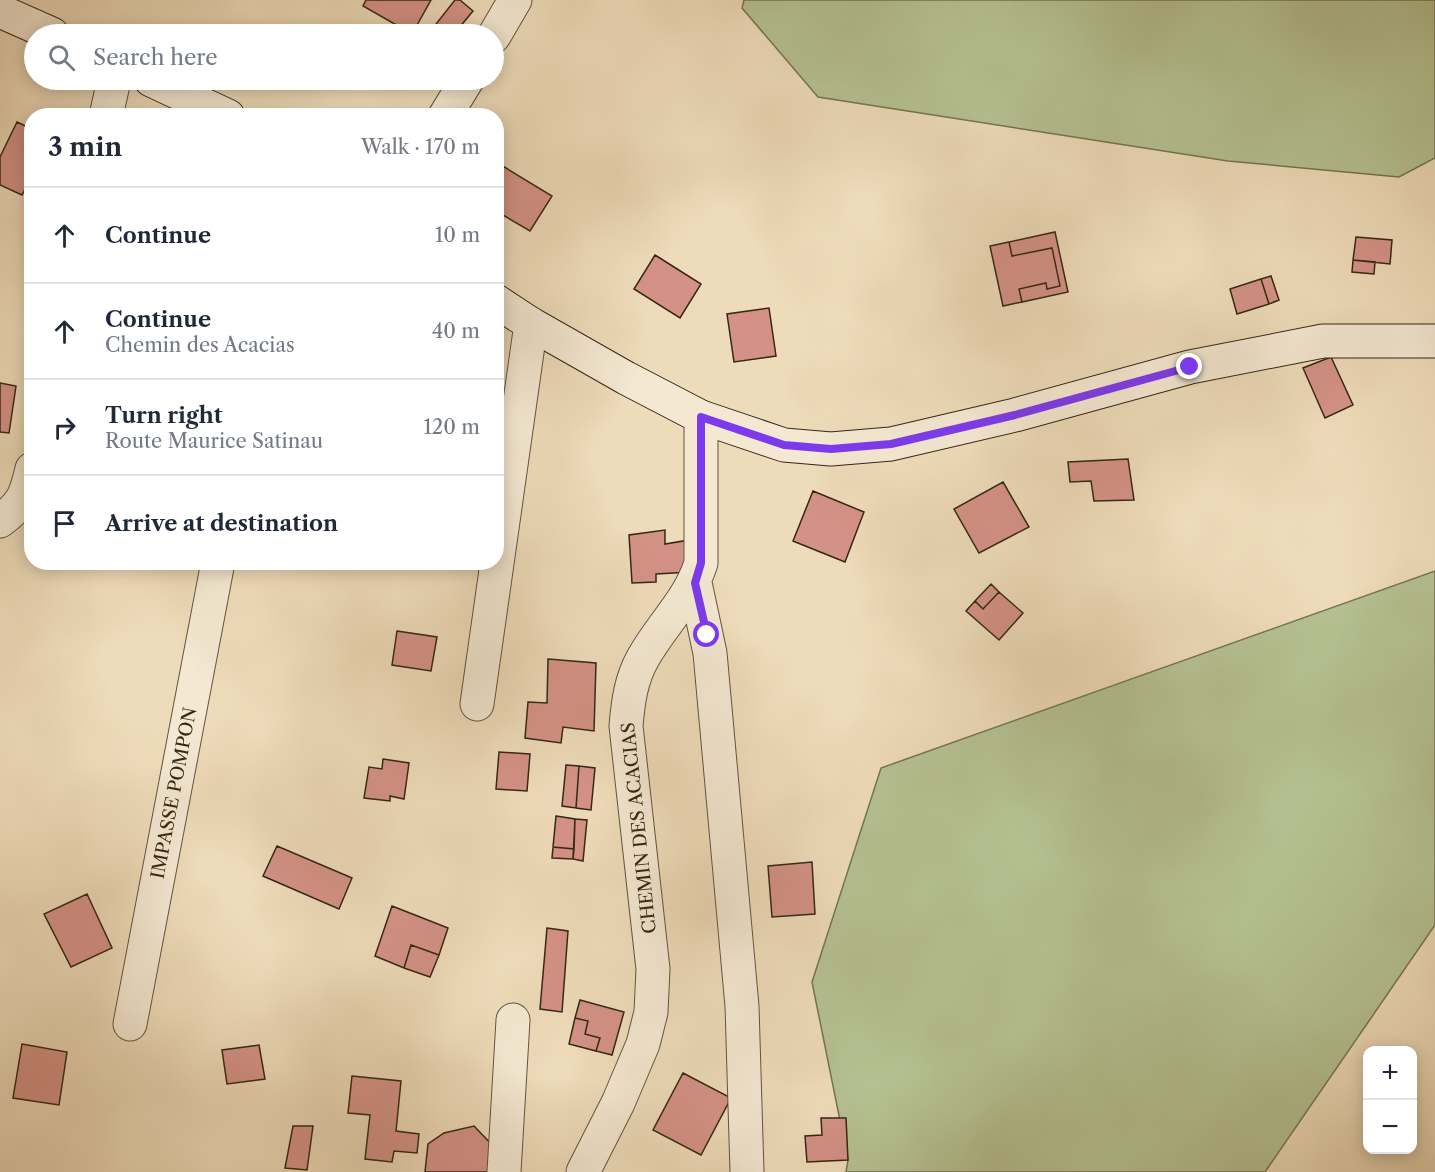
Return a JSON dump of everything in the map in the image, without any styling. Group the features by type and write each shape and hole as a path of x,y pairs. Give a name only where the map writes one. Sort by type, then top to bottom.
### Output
{"street":[{"path":"501,24 515,0"},
{"path":"0,11 29,24"},
{"path":"108,108 112,90"},
{"path":"172,90 211,108"},
{"path":"450,108 461,90"},
{"path":"504,306 626,378 701,417 784,445 831,449 891,444 1015,415 1190,367 1323,341 1435,341"},
{"path":"504,514 531,324"},
{"name":"CHEMIN DES ACACIAS","path":"583,1172 618,1103 643,1044 651,1012 653,969 626,726 629,694 642,659 695,583 701,563 701,417"},
{"path":"0,521 16,508 24,497"},
{"name":"IMPASSE POMPON","path":"130,1024 216,570"},
{"path":"477,704 496,570"},
{"path":"695,583 710,653 742,1006 747,1172"},
{"path":"504,1172 513,1020"}],"green space":[{"path":"744,0 1435,0 1435,158 1399,177 1228,161 818,97 742,8"},
{"path":"1435,571 1435,925 1265,1172 846,1172 848,1160 812,982 881,768"}],"building":[{"path":"366,0 431,0 418,24 394,24 363,6"},
{"path":"455,0 460,0 473,11 462,24 436,24"},
{"path":"17,122 24,125 24,191 22,195 0,185 0,157"},
{"path":"504,167 552,196 530,231 504,216"},
{"path":"1055,232 1068,292 1022,302 1019,289 1046,283 1047,289 1060,286 1052,248 1012,256 1009,242"},
{"path":"1356,237 1392,240 1390,264 1353,260"},
{"path":"1009,242 1012,256 1052,248 1060,286 1047,289 1046,283 1019,289 1022,302 1003,306 990,246"},
{"path":"655,255 701,284 680,318 634,289"},
{"path":"1353,260 1375,262 1374,274 1352,272"},
{"path":"1271,276 1279,300 1269,304 1261,279"},
{"path":"1261,279 1269,304 1237,314 1230,289"},
{"path":"769,308 776,356 734,362 727,314"},
{"path":"1331,357 1353,405 1325,418 1303,368"},
{"path":"0,383 16,386 9,433 0,432"},
{"path":"1128,459 1134,500 1094,501 1091,481 1070,482 1068,462"},
{"path":"1003,482 1029,527 979,553 954,509"},
{"path":"813,491 864,512 845,562 793,541"},
{"path":"665,530 665,544 689,540 691,572 656,574 656,582 632,583 629,535"},
{"path":"991,584 999,592 983,609 975,601"},
{"path":"999,592 1023,613 999,640 966,611 975,601 983,609"},
{"path":"397,631 437,637 431,671 392,665"},
{"path":"548,659 596,663 594,731 563,727 561,743 525,738 528,702 547,703"},
{"path":"499,752 530,754 527,791 496,789"},
{"path":"383,759 409,763 404,799 390,796 390,801 364,798 369,767 382,769"},
{"path":"566,765 579,766 576,808 562,806"},
{"path":"579,766 595,768 591,810 576,808"},
{"path":"556,816 575,819 574,849 553,847"},
{"path":"575,819 587,820 583,861 573,859"},
{"path":"277,846 352,878 339,909 263,876"},
{"path":"553,847 574,849 573,859 552,858"},
{"path":"812,862 815,914 772,917 768,866"},
{"path":"87,894 112,948 71,967 44,914"},
{"path":"392,906 448,928 439,955 411,945 404,968 375,956"},
{"path":"547,928 568,931 562,1012 540,1009"},
{"path":"411,945 439,955 430,977 404,968"},
{"path":"580,1000 624,1012 612,1055 596,1051 600,1038 585,1034 588,1021 575,1018"},
{"path":"575,1018 588,1021 585,1034 600,1038 596,1051 569,1044"},
{"path":"22,1044 67,1052 59,1105 13,1098"},
{"path":"259,1045 265,1079 227,1084 222,1050"},
{"path":"683,1073 731,1098 701,1155 653,1130"},
{"path":"352,1076 401,1081 396,1131 419,1134 417,1153 394,1151 392,1162 365,1159 370,1115 348,1113"},
{"path":"821,1118 846,1118 848,1160 807,1162 805,1136 822,1135"},
{"path":"293,1126 313,1126 307,1170 285,1168"},
{"path":"474,1126 497,1150 496,1172 425,1172 428,1144 444,1133"}],"route":[{"path":"707,635 695,583 701,563 701,417 784,445 831,449 891,444 1015,415 1190,367"}]}
